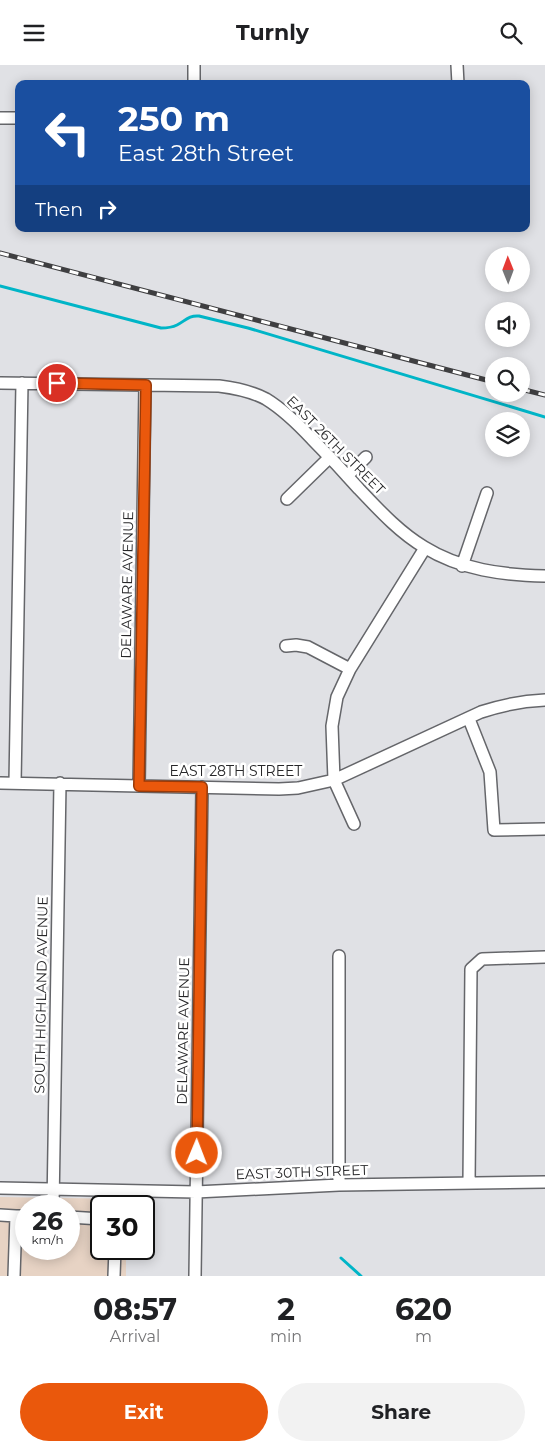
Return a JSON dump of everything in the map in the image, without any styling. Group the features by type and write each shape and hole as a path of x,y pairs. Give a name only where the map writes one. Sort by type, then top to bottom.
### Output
{"street":[{"path":"194,65 194,80"},
{"path":"457,65 458,80"},
{"path":"0,117 15,118"},
{"name":"EAST 26TH STREET","path":"0,383 219,386 247,391 281,409 330,457 386,517 425,548 462,565 498,573 545,575"},
{"path":"15,783 22,383"},
{"name":"DELAWARE AVENUE","path":"139,786 146,385"},
{"path":"287,499 330,457"},
{"path":"347,476 366,457"},
{"path":"462,565 487,493"},
{"path":"354,824 334,780 332,726 337,697 350,669 425,548"},
{"path":"286,646 308,647 350,669"},
{"name":"EAST 28TH STREET","path":"0,783 298,788 334,780 500,706 521,701 545,700"},
{"path":"468,719 490,772 494,830 545,829"},
{"name":"SOUTH HIGHLAND AVENUE","path":"53,1195 60,783"},
{"name":"DELAWARE AVENUE","path":"195,1276 202,787"},
{"path":"339,955 339,1185"},
{"path":"468,1183 472,969 482,959 545,957"},
{"name":"EAST 30TH STREET","path":"0,1188 196,1192 339,1185 545,1182"},
{"path":"0,1215 15,1216"},
{"path":"14,1276 16,1260"},
{"path":"114,1260 114,1276"}],"shaded area":[{"path":"0,1197 15,1197 15,1260 80,1260 80,1198 90,1198 90,1260 126,1260 126,1276 0,1276"}],"waterway":[{"path":"0,286 161,328 173,327 190,317 199,316 248,328 545,417"},
{"path":"341,1258 361,1276"}],"railway":[{"path":"0,253 485,380"},
{"path":"530,391 545,395"}],"route":[{"path":"57,383 146,385 139,786 202,787 197,1153"}]}
